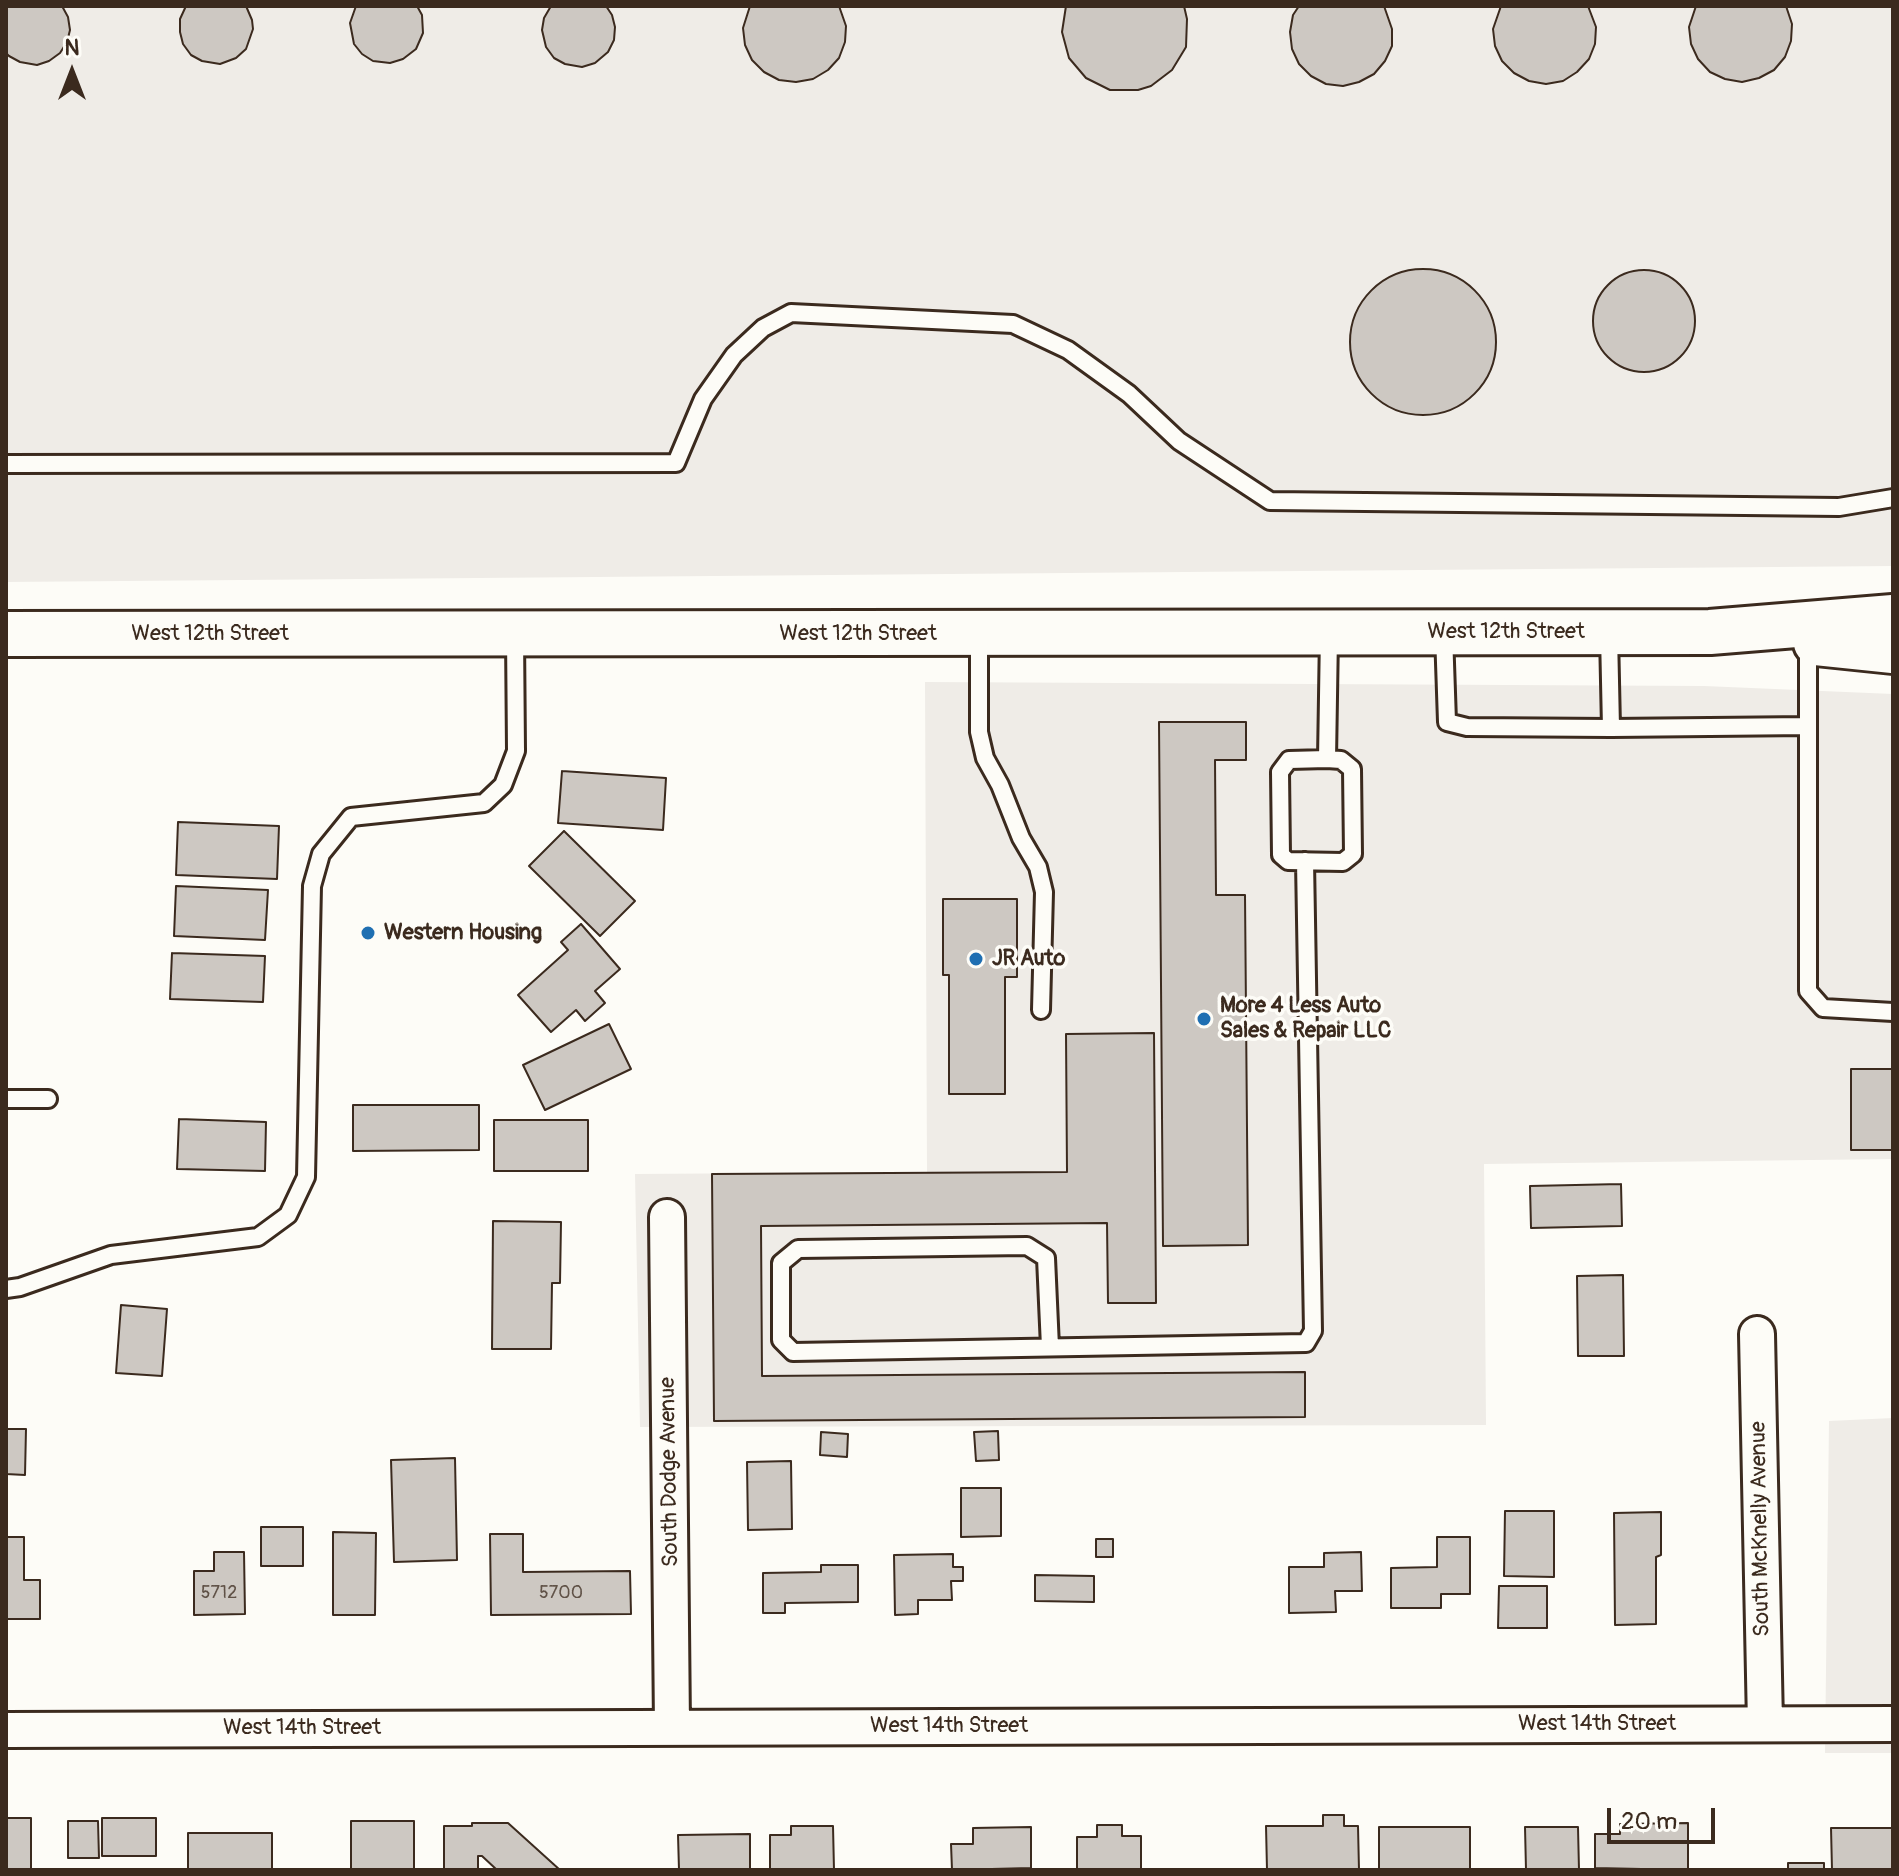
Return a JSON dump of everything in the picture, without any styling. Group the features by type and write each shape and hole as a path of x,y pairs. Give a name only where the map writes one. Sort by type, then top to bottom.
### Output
{"main road":[{"name":"West 12th Street","path":"6,634 1710,632 1893,617"},
{"name":"West 12th Street","path":"1710,632 1893,651"}],"street":[{"name":"South Dodge Avenue","path":"667,1217 672,1727"},
{"name":"South McKnelly Avenue","path":"1757,1334 1765,1724"},
{"name":"West 14th Street","path":"6,1730 1893,1724"}],"lane":[{"path":"6,464 676,463 703,399 734,355 763,328 791,313 1013,324 1068,350 1129,394 1179,441 1270,501 1839,507 1893,498"},
{"path":"1609,632 1611,728"},
{"path":"1327,759 1329,633"},
{"path":"1444,633 1447,722 1467,727 1808,726"},
{"path":"6,1289 20,1287 111,1255 258,1237 288,1215 306,1177 312,886 321,854 351,817 484,803 503,785 516,751 515,634"},
{"path":"979,634 979,732 985,758 1000,785 1021,838 1038,867 1044,892 1041,1010"},
{"path":"1808,642 1808,991 1823,1008 1893,1012"},
{"path":"1327,759 1341,760 1352,769 1353,854 1343,862 1288,861 1281,855 1280,772 1289,760 1327,759"},
{"path":"1050,1347 1046,1258 1027,1246 798,1249 781,1263 781,1340 793,1352 1306,1343 1313,1331 1305,861"},
{"path":"6,1099 48,1099"}],"shaded area":[{"path":"6,6 1893,6 1893,566 6,582"},
{"path":"925,682 1704,686 1893,694 1893,1159 1484,1164 1486,1425 640,1427 635,1174 927,1172"},
{"path":"1893,1418 1893,1753 1825,1753 1829,1421"}],"building":[{"path":"6,6 62,6 70,30 60,53 37,65 9,56 6,53"},
{"path":"186,6 246,6 253,29 246,49 236,58 220,64 202,61 191,55 183,44 180,32 180,19"},
{"path":"356,6 417,6 422,15 423,33 416,49 403,59 390,63 373,61 354,44 350,23"},
{"path":"551,6 606,6 615,27 614,40 608,52 595,63 582,67 554,58 546,47 542,30"},
{"path":"750,6 839,6 846,26 845,42 839,58 828,70 813,79 796,82 779,80 764,72 752,60 745,45 743,28"},
{"path":"1066,6 1184,6 1186,47 1172,70 1151,86 1138,90 1110,90 1086,78 1069,58 1062,32"},
{"path":"1299,6 1384,6 1392,29 1392,46 1385,61 1374,74 1343,86 1326,84 1311,76 1299,64 1292,49 1290,32 1293,15"},
{"path":"1501,6 1588,6 1596,27 1595,44 1589,59 1563,81 1546,84 1529,81 1514,73 1502,61 1495,46 1493,29"},
{"path":"1696,6 1786,6 1792,24 1791,41 1785,57 1774,70 1742,82 1710,72 1698,59 1691,44 1689,27"},
{"path":"1423,269 1451,275 1474,291 1490,314 1496,342 1490,370 1474,393 1451,409 1423,415 1395,409 1372,393 1356,370 1350,342 1356,314 1372,291 1395,275"},
{"path":"1644,270 1664,274 1680,285 1691,301 1695,321 1691,341 1680,357 1664,368 1644,372 1624,368 1608,357 1597,341 1593,321 1597,301 1608,285 1624,274"},
{"path":"1159,722 1246,722 1246,760 1215,760 1216,895 1245,895 1248,1245 1163,1246"},
{"path":"562,771 666,778 663,830 558,823"},
{"path":"178,822 279,826 277,879 176,875"},
{"path":"564,831 635,901 600,936 529,866"},
{"path":"176,886 268,890 265,940 174,936"},
{"path":"943,899 1017,899 1017,977 1005,977 1005,1094 949,1094 949,975 943,975"},
{"path":"581,924 620,969 595,991 605,1003 585,1021 576,1010 551,1032 518,995 568,950 561,942"},
{"path":"172,953 265,956 263,1002 170,999"},
{"path":"609,1024 631,1069 545,1110 523,1065"},
{"path":"1154,1033 1156,1303 1108,1303 1107,1223 761,1226 762,1376 1305,1372 1305,1417 714,1421 712,1174 1067,1172 1066,1034"},
{"path":"1851,1069 1893,1069 1893,1150 1851,1150"},
{"path":"353,1105 479,1105 479,1150 353,1151"},
{"path":"179,1119 266,1122 265,1171 177,1169"},
{"path":"494,1120 588,1120 588,1171 494,1171"},
{"path":"1621,1184 1622,1226 1531,1228 1530,1186"},
{"path":"493,1221 561,1222 560,1283 552,1283 551,1349 492,1349"},
{"path":"1623,1275 1624,1356 1578,1356 1577,1276"},
{"path":"121,1305 167,1309 162,1376 116,1373"},
{"path":"6,1429 26,1429 25,1475 6,1474"},
{"path":"998,1431 999,1460 976,1461 974,1432"},
{"path":"821,1432 848,1434 847,1457 820,1455"},
{"path":"455,1458 457,1560 394,1562 391,1460"},
{"path":"791,1461 792,1529 748,1530 747,1462"},
{"path":"961,1488 1001,1488 1001,1536 961,1537"},
{"path":"1505,1511 1554,1511 1554,1577 1504,1576"},
{"path":"1661,1512 1661,1555 1656,1557 1656,1624 1615,1625 1614,1513"},
{"path":"261,1527 303,1527 303,1566 261,1566"},
{"path":"333,1532 376,1533 375,1615 333,1615"},
{"path":"490,1534 523,1534 523,1572 630,1571 631,1614 491,1615"},
{"path":"6,1537 24,1537 24,1580 40,1580 40,1619 6,1619"},
{"path":"1437,1537 1470,1537 1470,1594 1441,1594 1441,1608 1391,1608 1391,1568 1437,1567"},
{"path":"1096,1539 1113,1539 1113,1557 1096,1557"},
{"path":"214,1552 244,1552 245,1614 194,1615 194,1571 214,1571"},
{"path":"1361,1552 1362,1591 1335,1591 1336,1612 1289,1613 1289,1567 1324,1567 1324,1553"},
{"path":"953,1554 953,1567 963,1567 963,1581 951,1581 952,1600 918,1600 918,1614 895,1615 894,1555"},
{"path":"821,1565 858,1565 858,1602 785,1603 785,1613 763,1613 763,1573 821,1572"},
{"path":"1035,1575 1094,1576 1094,1602 1035,1601"},
{"path":"1499,1586 1547,1586 1547,1628 1498,1628"},
{"path":"1323,1815 1344,1815 1344,1826 1358,1826 1359,1870 1267,1870 1266,1826 1323,1826"},
{"path":"6,1818 31,1818 31,1870 6,1870"},
{"path":"102,1818 156,1818 156,1856 102,1856"},
{"path":"68,1821 98,1821 99,1858 68,1858"},
{"path":"351,1821 414,1821 414,1870 351,1870"},
{"path":"472,1823 508,1823 560,1870 497,1870 478,1856 478,1870 444,1870 444,1826 472,1826"},
{"path":"1688,1823 1688,1870 1595,1868 1595,1834 1620,1834 1620,1824"},
{"path":"1097,1825 1122,1825 1122,1836 1141,1836 1141,1870 1077,1870 1077,1837 1097,1837"},
{"path":"791,1826 833,1826 834,1870 770,1870 770,1835 791,1835"},
{"path":"1031,1827 1031,1868 952,1870 951,1844 973,1844 973,1828"},
{"path":"1379,1827 1470,1827 1470,1870 1379,1870"},
{"path":"1525,1827 1578,1827 1579,1870 1526,1870"},
{"path":"1831,1828 1893,1828 1893,1870 1832,1870"},
{"path":"188,1833 272,1833 272,1870 188,1870"},
{"path":"750,1834 750,1870 679,1870 678,1835"},
{"path":"1788,1863 1824,1863 1824,1870 1788,1870"}],"place":[{"name":"Western Housing","path":"368,933"},
{"name":"JR Auto","path":"976,959"},
{"name":"More 4 Less Auto Sales & Repair LLC","path":"1204,1019"}]}
